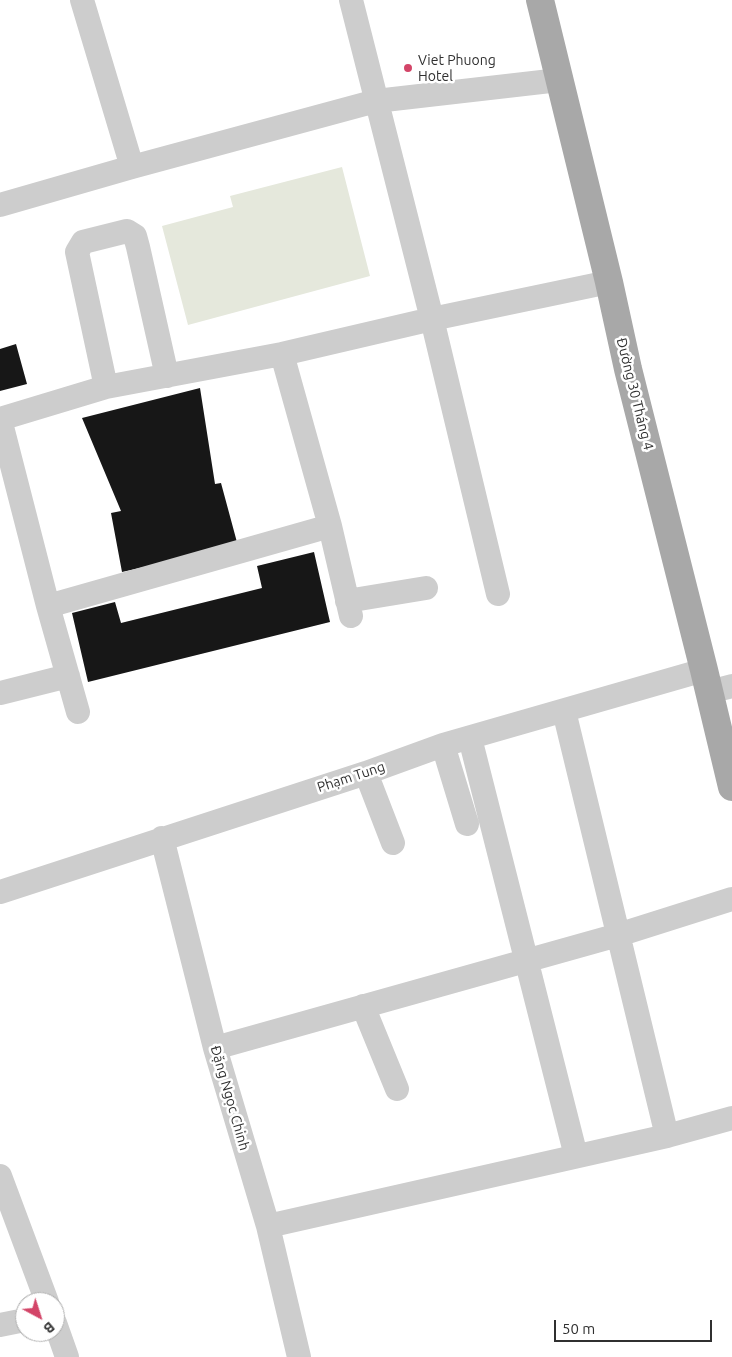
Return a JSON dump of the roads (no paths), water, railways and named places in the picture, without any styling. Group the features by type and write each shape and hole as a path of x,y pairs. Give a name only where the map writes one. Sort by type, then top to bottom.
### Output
{"main road":[{"name":"Đường 30 Tháng 4","path":"540,0 628,369 715,683 732,787"}],"street":[{"path":"82,0 132,168"},
{"path":"351,0 432,319 498,594"},
{"path":"0,205 376,101 559,80"},
{"path":"106,387 77,252 83,242 127,231 135,236 167,376"},
{"path":"78,712 48,606 0,419 106,387 282,354 432,319 608,282"},
{"path":"282,354 330,526 349,609 426,588"},
{"path":"48,606 330,526"},
{"path":"0,693 68,676"},
{"name":"Phạm Tung","path":"0,892 366,773 443,745 564,711 715,683"},
{"path":"564,711 667,1136"},
{"path":"470,738 576,1156"},
{"path":"443,745 467,824"},
{"path":"366,773 394,843"},
{"name":"Đặng Ngọc Chinh","path":"162,838 215,1048 268,1226 299,1357"},
{"path":"215,1048 618,936 732,899"},
{"path":"363,1006 397,1089"},
{"path":"268,1226 667,1136 732,1118"},
{"path":"0,1176 43,1292"},
{"path":"0,1325 15,1322"},
{"path":"62,1342 67,1357"}],"place":[{"name":"Viet Phuong Hotel","path":"408,68"}]}
